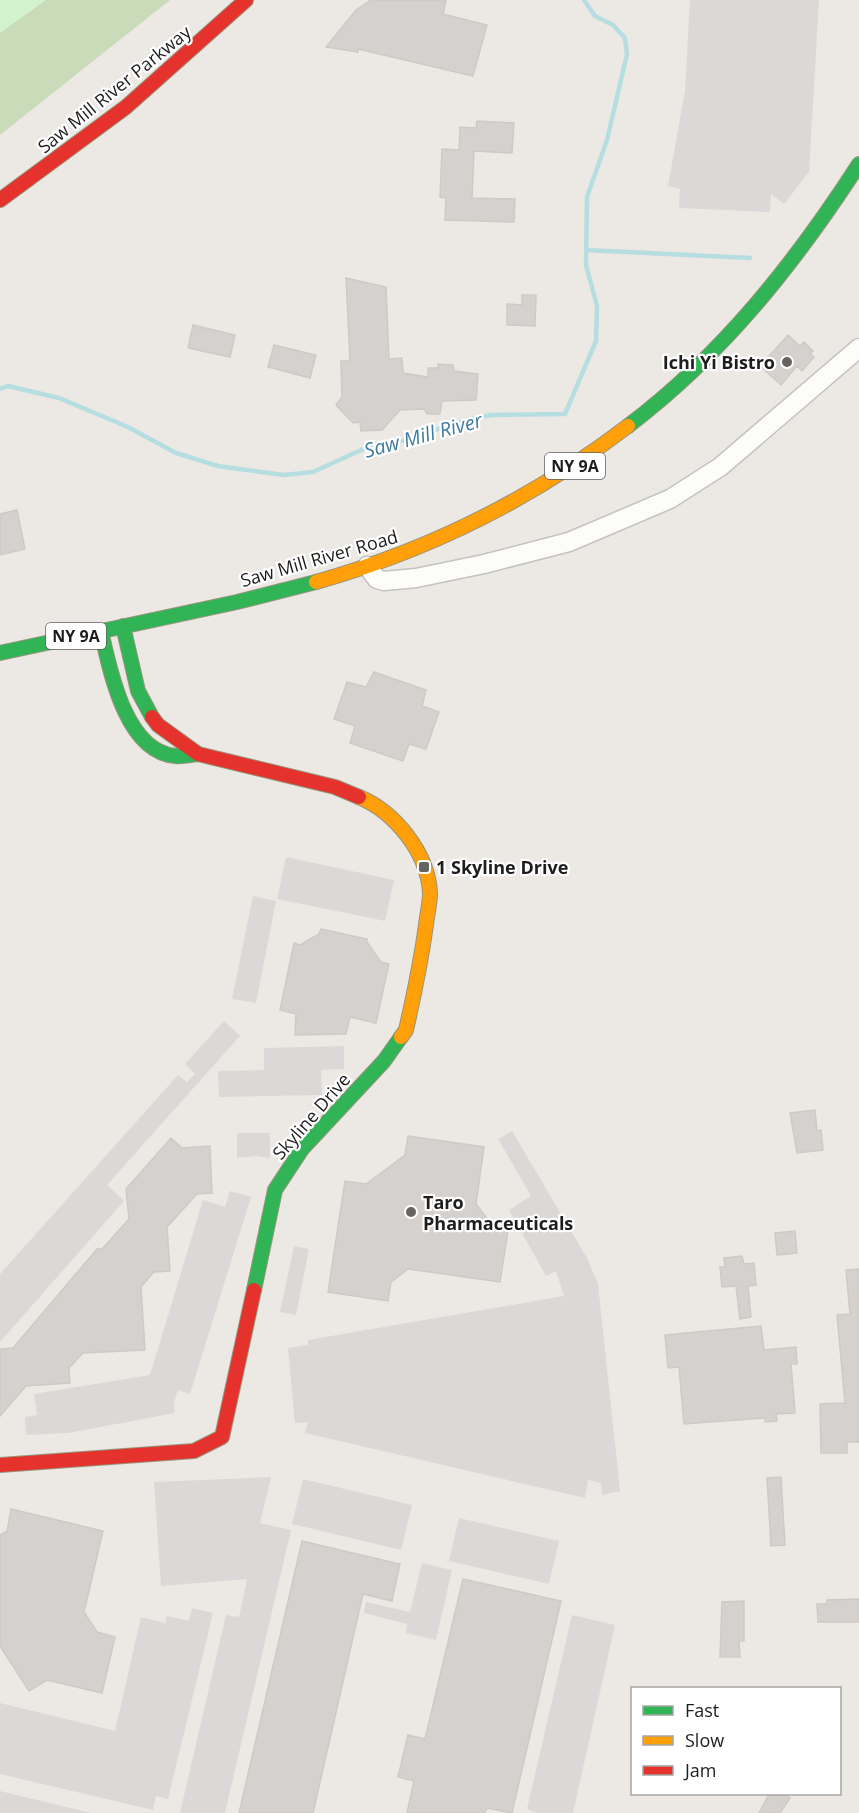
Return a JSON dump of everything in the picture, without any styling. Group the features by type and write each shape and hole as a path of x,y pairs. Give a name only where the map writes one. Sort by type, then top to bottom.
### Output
{"main road":[{"name":"Saw Mill River Parkway","path":"0,200 126,107 246,0"},
{"name":"Saw Mill River Road","path":"0,653 273,592 367,566 432,542 515,503 584,460 654,406 713,352 766,295 815,232 859,164"},
{"name":"Skyline Drive","path":"0,1465 194,1451 222,1437 275,1190 302,1149 394,1050 406,1030 413,1008 428,921 430,893 424,867 403,830 383,810 353,794 198,754 158,724 146,709 135,680 123,626"},
{"name":"Skyline Drive","path":"101,630 118,699 137,731 153,747 171,757 182,758 198,754"}],"street":[{"path":"367,566 377,579 384,581 416,578 484,564 569,542 670,500 720,467 859,348"}],"green space":[{"path":"0,0 170,0 0,135"},
{"path":"0,0 46,0 0,33"}],"shaded area":[{"path":"690,0 819,0 809,172 784,204 771,194 770,212 679,208 680,189 668,186 685,91"},
{"path":"286,857 394,880 385,921 277,899"},
{"path":"253,896 276,901 256,1003 232,999"},
{"path":"224,1021 240,1036 107,1185 124,1201 0,1342 0,1274 178,1075 187,1082 195,1074 185,1064"},
{"path":"344,1046 344,1069 321,1070 322,1095 219,1097 218,1071 264,1070 264,1048"},
{"path":"512,1131 587,1258 598,1284 620,1491 602,1495 601,1483 588,1480 585,1498 305,1433 308,1422 295,1423 288,1348 308,1345 308,1340 564,1296 556,1271 546,1276 509,1210 531,1196 498,1139"},
{"path":"237,1133 270,1133 270,1158 256,1156 237,1158"},
{"path":"230,1191 251,1197 190,1394 178,1390 174,1402 175,1413 68,1433 26,1435 25,1417 37,1415 34,1394 150,1375 203,1200 225,1207"},
{"path":"294,1246 309,1249 296,1315 280,1312"},
{"path":"271,1477 260,1523 291,1530 225,1813 180,1813 226,1615 239,1617 247,1579 161,1586 154,1482"},
{"path":"303,1479 412,1505 401,1550 292,1524"},
{"path":"459,1518 559,1541 549,1584 449,1561"},
{"path":"422,1563 452,1570 436,1640 406,1633 407,1624 364,1613 366,1602 410,1612"},
{"path":"192,1608 213,1613 168,1799 156,1796 153,1810 0,1774 0,1703 115,1731 141,1617 165,1623 167,1616 189,1621"},
{"path":"572,1615 615,1625 573,1813 537,1813 527,1809"},
{"path":"0,1791 91,1813 0,1813"}],"building":[{"path":"371,0 446,0 443,14 487,25 473,76 358,49 358,52 326,47 356,10"},
{"path":"477,121 514,123 512,153 474,151 472,198 515,199 514,222 445,220 446,198 440,197 442,149 459,150 460,127 476,128"},
{"path":"346,278 386,287 389,359 402,358 403,373 428,377 428,368 438,368 438,364 453,365 454,371 478,374 476,400 442,401 440,414 427,414 424,409 400,410 382,430 361,431 360,422 353,423 336,405 342,397 341,361 350,361"},
{"path":"522,295 536,295 535,326 507,325 507,304 522,305"},
{"path":"193,325 235,335 230,357 188,348"},
{"name":"Ichi Yi Bistro","path":"788,335 800,346 804,342 813,351 810,354 814,357 802,371 797,366 781,385 760,366"},
{"path":"274,345 316,355 310,378 268,367"},
{"path":"17,510 25,549 0,555 0,514"},
{"path":"374,672 426,690 422,706 439,712 426,749 409,744 403,761 350,743 355,726 334,719 347,682 366,687"},
{"path":"321,929 367,939 381,962 389,964 376,1023 350,1017 346,1034 295,1035 296,1014 280,1010 294,943 300,945 319,934"},
{"path":"815,1110 817,1131 821,1130 823,1150 797,1153 790,1113"},
{"name":"Taro Pharmaceuticals","path":"408,1136 484,1147 476,1204 489,1221 509,1224 500,1282 408,1269 391,1282 388,1301 328,1292 345,1181 366,1184 405,1155"},
{"path":"171,1138 182,1148 210,1146 212,1193 197,1194 167,1227 170,1271 154,1272 141,1287 145,1350 83,1353 69,1368 70,1383 26,1386 0,1416 0,1349 13,1348 97,1249 102,1249 129,1219 126,1189"},
{"path":"795,1231 797,1253 777,1255 775,1233"},
{"path":"742,1256 744,1264 754,1263 756,1285 748,1286 751,1317 740,1319 736,1286 722,1287 720,1267 725,1267 724,1258"},
{"path":"859,1269 859,1442 847,1442 847,1453 821,1453 820,1404 845,1403 837,1315 850,1314 846,1270"},
{"path":"761,1326 764,1350 796,1347 797,1364 791,1364 795,1413 776,1414 777,1421 765,1422 765,1418 684,1424 679,1367 668,1368 665,1335"},
{"path":"781,1477 785,1545 771,1546 767,1478"},
{"path":"11,1509 103,1531 84,1612 97,1632 115,1637 102,1693 47,1680 29,1691 0,1646 0,1535 7,1531"},
{"path":"302,1541 400,1564 392,1601 363,1594 313,1813 239,1813"},
{"path":"463,1579 561,1601 512,1813 487,1808 485,1813 407,1813 414,1781 398,1777 408,1735 425,1739"},
{"path":"859,1599 859,1622 818,1622 817,1604 827,1604 827,1600"},
{"path":"744,1601 744,1641 739,1641 740,1657 720,1657 722,1602"},
{"path":"768,1795 785,1795 790,1798 780,1813 759,1813"}],"waterway":[{"name":"Saw Mill River","path":"0,389 8,386 59,398 128,427 176,453 218,466 284,475 313,472 370,446 419,438 442,427 474,418 491,415 565,414 596,341 597,306 586,265 587,197 607,140 627,54 625,38 613,25 595,16 584,0"},
{"path":"586,250 750,258"}],"traffic: fast":[{"path":"628,426 663,398 726,338 809,237 859,164"},
{"path":"0,653 237,602 316,582"},
{"path":"123,626 138,691 152,717"},
{"path":"101,631 115,686 132,725 144,740 158,751 175,756 198,754"},
{"path":"254,1290 275,1190 302,1149 384,1061 401,1037"}],"traffic: slow":[{"path":"316,582 400,554 480,519 556,476 628,426"},
{"path":"359,797 397,823 416,849 428,878 430,897 422,952 406,1030 401,1037"}],"traffic: jam":[{"path":"0,200 126,107 246,0"},
{"path":"152,717 158,725 198,754 335,787 359,797"},
{"path":"0,1465 194,1451 222,1437 254,1290"}],"place":[{"name":"Ichi Yi Bistro","path":"787,362"},
{"name":"1 Skyline Drive","path":"424,867"},
{"name":"Taro Pharmaceuticals","path":"411,1212"}]}
